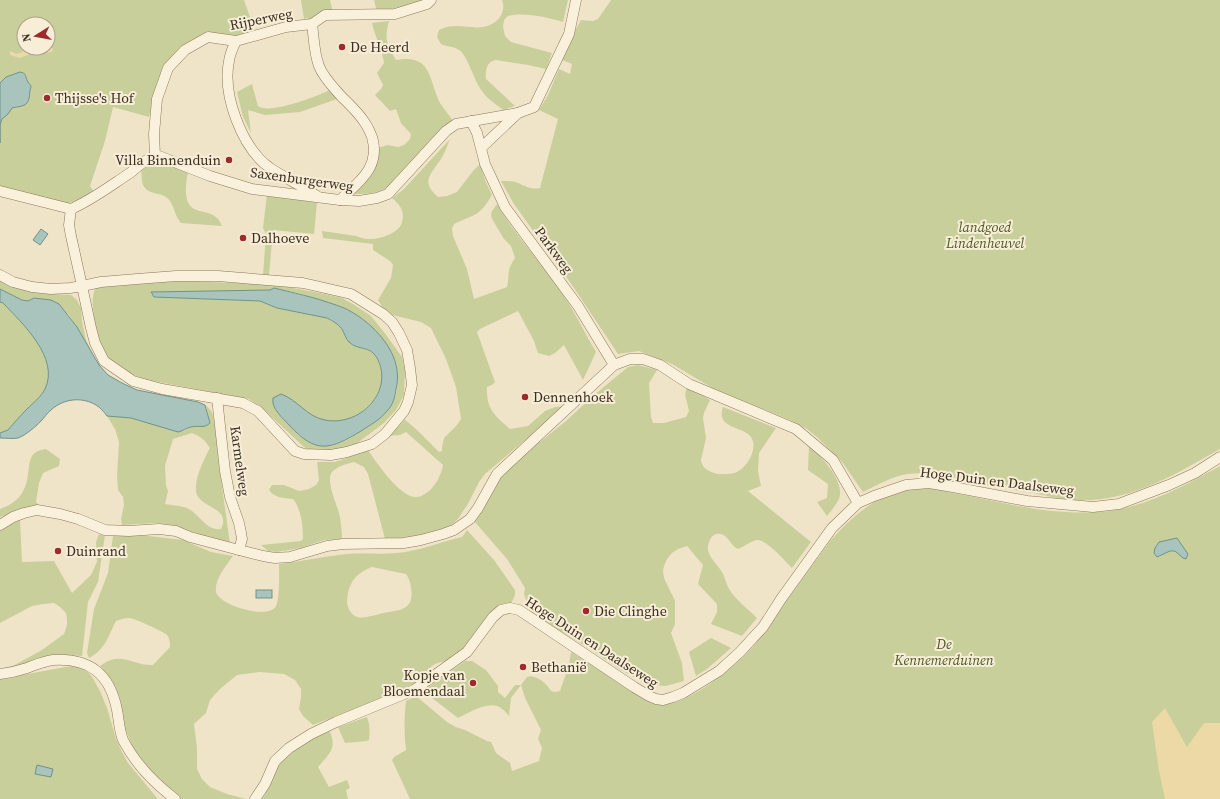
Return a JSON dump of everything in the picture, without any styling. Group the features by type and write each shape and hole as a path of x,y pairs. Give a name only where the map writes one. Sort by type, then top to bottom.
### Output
{"street":[{"name":"Rijperweg","path":"154,156 157,99 168,68 185,50 208,37 236,41 286,27 312,24 325,15 395,14 427,4 431,0"},
{"path":"482,147 518,113 534,107 569,34 576,0"},
{"path":"312,24 315,53 319,67 328,81 365,123 370,131 374,146 374,156 370,166 361,180 340,200"},
{"path":"236,41 228,61 230,99 235,116 249,146 269,167 321,198"},
{"name":"Saxenburgerweg","path":"154,156 163,157 210,176 252,189 321,198 359,201 377,198 388,194 446,131 456,124 518,113"},
{"name":"Parkweg","path":"471,121 478,134 485,164 505,207 578,306 614,365"},
{"path":"0,191 71,210 91,199 146,160 154,156"},
{"path":"0,275 13,282 32,287 51,289 82,286 101,282 176,276 218,276 303,283 351,294 392,322 407,350 412,385 404,411 385,434 372,444 347,452 331,455 313,455 304,454 295,450 258,411 243,403 162,389 132,381 104,361 95,343 91,328 82,286 70,236 69,225 71,210"},
{"path":"0,525 24,512 37,510 78,519 105,530 129,531 158,529 176,531 190,537 275,558 290,557 327,546 343,544 404,543 429,538 454,530 470,519 478,508 497,474 614,365 630,359 643,359 660,365 689,384 796,429 832,460 858,503"},
{"name":"Karmelweg","path":"217,398 225,471 230,497 242,532 239,550"},
{"name":"Hoge Duin en Daalseweg","path":"255,799 265,784 275,761 283,752 311,734 336,722 414,690 467,652 493,617 505,608 514,608 519,610 610,672 656,700 663,700 683,693 719,670 740,652 763,627 832,528 858,503 874,496 906,485 917,483 953,487 1027,501 1093,506 1119,504 1170,485 1194,473 1220,457"},
{"path":"0,674 16,672 52,660 84,663 94,668 108,683 113,692 120,732 130,751 146,773 163,790 175,799"}],"green space":[{"path":"0,0 244,0 255,31 240,37 212,33 208,31 181,46 175,53 156,89 149,117 113,107 105,141 90,186 94,192 87,197 63,205 0,188"},
{"path":"301,0 330,0 334,17 308,20 307,18 304,19"},
{"path":"374,0 422,0 409,5 377,12"},
{"path":"502,0 568,0 563,22 529,15 508,16 504,20 503,27 505,36 511,42 552,53 546,69 496,60 490,62 486,69 486,79 515,106 503,110 489,99 479,87 462,52 455,48 441,44 437,37 439,30 451,26 483,27 493,24 502,14"},
{"name":"landgoed Lindenheuvel","path":"611,0 1220,0 1220,449 1169,477 1151,485 1115,497 1096,500 1060,499 926,473 908,474 896,477 863,492 842,462 807,429 790,420 714,389 672,364 639,351 618,354 572,285 514,204 501,181 514,182 531,188 540,188 558,119 539,110 548,95 559,69 570,74 572,64 562,60 567,45 581,20 593,21 598,19"},
{"path":"389,21 387,42 396,60 408,59 423,64 427,70 440,103 453,121 394,184 375,192 354,194 372,174 377,162 378,148 387,145 398,147 404,145 410,139 411,134 401,123 396,109 390,111 375,95 383,85 377,73 384,63 372,23"},
{"path":"252,84 258,106 264,108 294,104 330,90 337,99 300,112 265,115 248,110 251,133 243,117 237,92"},
{"path":"450,139 445,152 429,178 429,187 438,197 447,196 457,192 480,164 492,195 480,211 454,224 452,229 453,236 467,269 474,299 507,287 509,269 515,258 511,246 504,239 492,219 492,211 497,204 573,310 596,352 583,380 564,345 549,356 538,353 534,341 518,311 480,329 477,332 495,382 487,387 488,401 492,411 510,429 528,426 545,411 555,407 565,406 485,474 458,519 447,529 413,537 385,539 368,474 364,467 354,462 337,468 330,476 331,487 340,517 342,539 324,540 301,548 277,552 268,551 261,545 301,541 303,539 301,518 296,503 293,499 277,496 269,490 272,485 284,485 299,491 309,489 316,485 319,480 317,462 335,462 368,450 390,479 404,492 411,496 421,496 428,492 436,483 443,465 406,432 400,435 389,436 403,422 404,419 439,452 442,451 444,438 461,419 456,387 446,359 431,328 421,322 392,315 383,308 378,300 391,278 393,265 390,261 373,250 373,244 323,238 322,231 366,239 383,237 393,232 400,226 403,215 399,206 392,198 404,189"},
{"path":"160,162 188,172 186,190 187,201 192,207 218,218 222,226 181,223 177,218 172,204 167,198 145,188 142,182 141,170"},
{"path":"267,194 317,203 314,234 273,230 269,275 263,275 266,234 263,228"},
{"path":"0,280 24,290 38,293 71,295 77,300 81,308 86,340 93,354 69,315 51,300 34,298 28,301 22,300 0,289"},
{"path":"187,281 260,284 283,286 342,298 371,316 402,357 405,371 404,395 396,410 384,423 356,444 338,449 313,452 304,447 260,406 249,399 148,380 116,365 109,358 99,341 94,317 94,293 95,289 100,286","holes":["274,288 302,294 349,310 365,321 388,347 397,367 398,381 396,395 378,420 347,440 332,446 299,436 275,409 302,410 318,418 333,422 345,421 357,415 366,409 376,397 381,383 382,375 380,367 377,359 371,352 352,345 347,340 340,327 327,318 277,308 260,301 154,297 151,293 270,290"]},
{"path":"0,302 3,303 20,321 37,342 47,365 48,377 45,389 39,397 8,430 0,433"},
{"path":"638,365 657,370 649,383 651,417 653,423 664,423 686,417 689,411 685,395 687,386 710,400 703,418 706,438 701,460 704,467 710,472 732,474 737,472 749,460 754,446 751,437 747,433 726,423 722,414 723,407 776,428 759,453 758,471 761,486 748,491 811,542 792,568 762,541 756,540 738,549 735,548 728,538 723,535 717,534 712,537 708,545 709,553 722,572 731,593 757,618 742,636 711,624 717,612 717,604 698,584 703,565 687,546 672,553 667,559 663,571 664,578 675,601 675,624 671,633 682,663 684,681 666,686 652,685 641,681 531,614 524,594 525,588 507,559 474,521 500,474 566,421 594,395 628,367"},
{"path":"206,405 212,412 216,429 218,457 230,544 171,525 157,523 122,525 121,519 124,505 123,497 118,490 117,475 119,442 115,429 107,416 131,418 172,430 183,431 191,427 210,424","holes":["192,433 200,437 210,448 197,478 197,495 200,500 220,513 223,522 221,529 216,529 207,525 187,508 165,504 168,491 166,485 165,466 173,439"]},
{"path":"809,446 830,468 840,488 838,501 827,516 817,502 827,498 828,484 808,470"},
{"path":"46,449 60,459 59,466 43,473 39,483 36,502 39,505 36,508 11,513 0,517 0,509 11,504 23,492 33,454 40,450"},
{"name":"De Kennemerduinen","path":"1220,466 1220,799 410,799 392,760 394,757 406,750 404,726 406,701 416,696 447,722 491,742 496,753 510,763 512,771 539,761 542,748 538,739 541,730 525,698 521,685 527,677 531,676 542,681 551,691 560,691 569,665 571,652 652,703 664,704 692,695 733,666 753,647 830,541 844,526 876,501 897,491 927,487 1036,509 1066,512 1097,512 1129,507 1145,502 1191,482"},
{"path":"20,520 22,562 54,561 72,593 91,575 97,562 96,542 99,534 105,535 98,582 88,602 82,656 54,657 9,668 42,650 64,634 67,625 66,613 54,603 32,606 0,623 0,530 3,527"},
{"path":"467,530 494,560 515,590 515,595 511,604 450,661 436,663 430,667 423,679 383,698 313,725 303,716 299,709 301,689 295,680 284,674 260,672 237,675 220,689 210,700 206,713 194,724 197,748 197,769 202,779 210,787 227,794 246,799 176,799 136,756 121,718 111,683 100,666 108,661 116,659 153,665 170,647 170,642 167,635 149,625 137,620 124,618 116,621 103,646 89,658 87,653 94,609 108,573 113,536 140,535 183,540 211,552 233,556 219,578 216,592 219,597 235,606 245,610 264,612 272,610 276,606 279,585 279,564 346,554 390,554 405,552 462,537","holes":["372,567 406,574 412,593 411,601 404,608 365,617 357,617 350,611 347,602 348,593 356,577 363,571"]},
{"path":"711,638 731,648 707,669 696,676 689,652"},
{"path":"465,661 472,661 486,670 498,686 498,692 505,698 515,685 521,685 511,698 509,716 501,708 488,705 458,718 423,691"},
{"path":"71,666 88,672 92,677 107,708 116,739 122,752 128,763 158,799 0,799 0,679"},
{"path":"367,717 370,728 369,740 345,743 338,727"},
{"path":"329,730 333,742 331,750 318,767 329,787 347,780 350,788 346,790 348,799 262,799 279,764 295,747"}],"sand":[{"path":"10,51 16,54 16,56 25,56 20,58 10,55"},
{"path":"1165,708 1187,747 1204,723 1220,723 1220,799 1165,799 1159,771 1152,722"}],"water":[{"path":"20,72 25,74 31,86 28,101 25,105 12,108 2,119 0,125 0,83 6,77"},
{"path":"41,229 48,234 40,245 33,240"},
{"path":"274,288 319,299 340,306 365,321 385,341 390,349 397,368 397,380 391,406 375,422 340,442 324,446 316,445 299,435 281,417 274,406 273,398 281,394 293,400 313,416 325,420 338,421 350,418 361,412 370,404 377,394 381,383 381,371 377,358 371,351 352,345 346,338 342,329 336,323 327,318 277,308 260,301 154,297 151,292 270,290"},
{"path":"0,289 22,300 28,301 34,298 51,300 59,304 77,327 99,365 108,375 137,390 198,402 205,405 210,423 205,426 194,426 178,432 131,418 107,416 93,403 74,400 56,406 41,421 21,437 0,438 0,433 8,430 41,395 45,389 48,377 47,365 37,342 20,321 3,303 0,302"},
{"path":"1177,538 1188,554 1186,559 1175,551 1170,551 1157,557 1154,553 1159,542"},
{"path":"256,590 272,590 272,598 256,598"},
{"path":"37,765 53,769 51,777 35,774"}],"place":[{"name":"De Heerd","path":"342,47"},
{"name":"Thijsse's Hof","path":"47,98"},
{"name":"Villa Binnenduin","path":"229,160"},
{"name":"Dalhoeve","path":"243,238"},
{"name":"Dennenhoek","path":"525,397"},
{"name":"Duinrand","path":"58,551"},
{"name":"Die Clinghe","path":"586,611"},
{"name":"Bethanië","path":"523,667"},
{"name":"Kopje van Bloemendaal","path":"473,683"}]}
